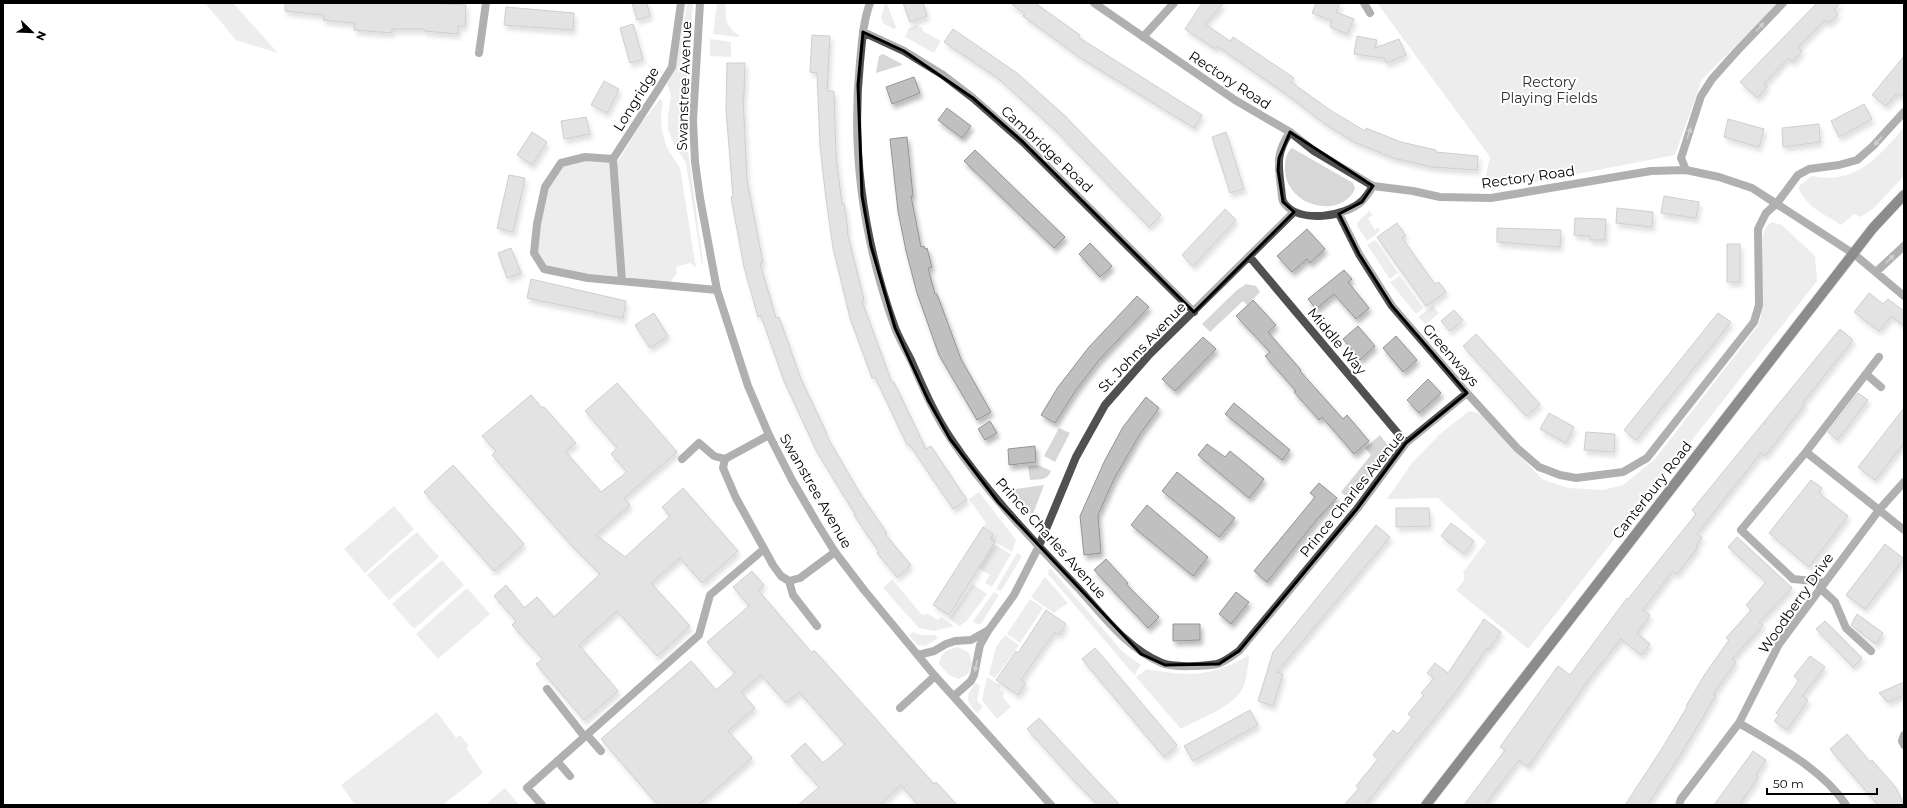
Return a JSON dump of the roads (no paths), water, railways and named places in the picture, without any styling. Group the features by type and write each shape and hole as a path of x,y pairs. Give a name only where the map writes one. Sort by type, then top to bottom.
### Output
{"main road":[{"name":"Canterbury Road","path":"1426,805 1873,228 1904,196"}],"street":[{"path":"479,52 486,3"},
{"name":"Longridge","path":"613,160 672,67 681,3"},
{"name":"Swanstree Avenue","path":"700,3 694,120 696,162 717,290 748,386 768,435 792,480 835,552 864,590 935,676 1051,805"},
{"name":"Prince Charles Avenue","path":"870,3 863,32 858,84 858,142 862,196 871,246 883,292 895,328 928,400 950,439 998,502 1141,654 1165,665 1219,664 1239,651 1357,509 1406,443 1467,393"},
{"name":"Rectory Road","path":"1094,3 1235,100 1290,132 1314,151 1373,186 1412,191 1440,197 1491,198 1651,171 1686,170 1719,177 1752,188 1854,254 1904,296"},
{"path":"1143,37 1174,3"},
{"path":"1364,3 1370,13"},
{"path":"1686,170 1681,158 1701,96 1712,79 1737,50 1783,3"},
{"name":"Cambridge Road","path":"863,32 904,51 943,75 972,98 1023,142 1194,312"},
{"name":"Canterbury Road","path":"1576,478 1623,472 1647,458 1743,338 1754,322 1759,305 1758,229 1766,213 1777,203 1798,175 1809,169 1839,165 1857,160 1873,146 1904,112"},
{"path":"1290,132 1279,158 1278,170 1283,202 1294,212 1312,216 1339,214 1362,202 1373,186"},
{"path":"622,281 613,160 585,157 561,163 545,187 537,224 534,253 544,269 588,278 717,290"},
{"name":"St. Johns Avenue","path":"954,696 971,681 974,675 980,645 988,631 1014,595 1039,546 1076,457 1105,405 1148,356 1294,212"},
{"name":"Greenways","path":"1339,214 1359,254 1392,306 1467,393 1517,448 1539,467 1560,475 1576,478"},
{"path":"1876,272 1904,246"},
{"name":"Middle Way","path":"1249,256 1406,443"},
{"path":"1871,651 1846,628 1836,602 1822,585 1793,579 1741,530 1806,452 1880,357"},
{"path":"1866,374 1881,387"},
{"path":"682,459 699,443 714,456 725,459 768,435"},
{"path":"1806,452 1904,530"},
{"path":"725,459 723,468 729,483 764,549 781,576 789,581 793,595 817,626"},
{"name":"Woodberry Drive","path":"1679,805 1681,798 1738,723 1779,644 1879,510 1904,482"},
{"path":"542,805 527,788 699,635 710,595 764,549"},
{"path":"789,581 800,578 835,552"},
{"name":"St. Johns Avenue","path":"918,655 934,651 955,641 971,640 988,631"},
{"path":"900,708 935,676"},
{"path":"547,689 586,736 601,751"},
{"path":"1738,723 1797,759 1822,779 1846,805"},
{"path":"1904,735 1902,741 1904,745"},
{"path":"557,761 570,776"}],"park label":[{"name":"Rectory Playing Fields","path":"1549,90"}]}
